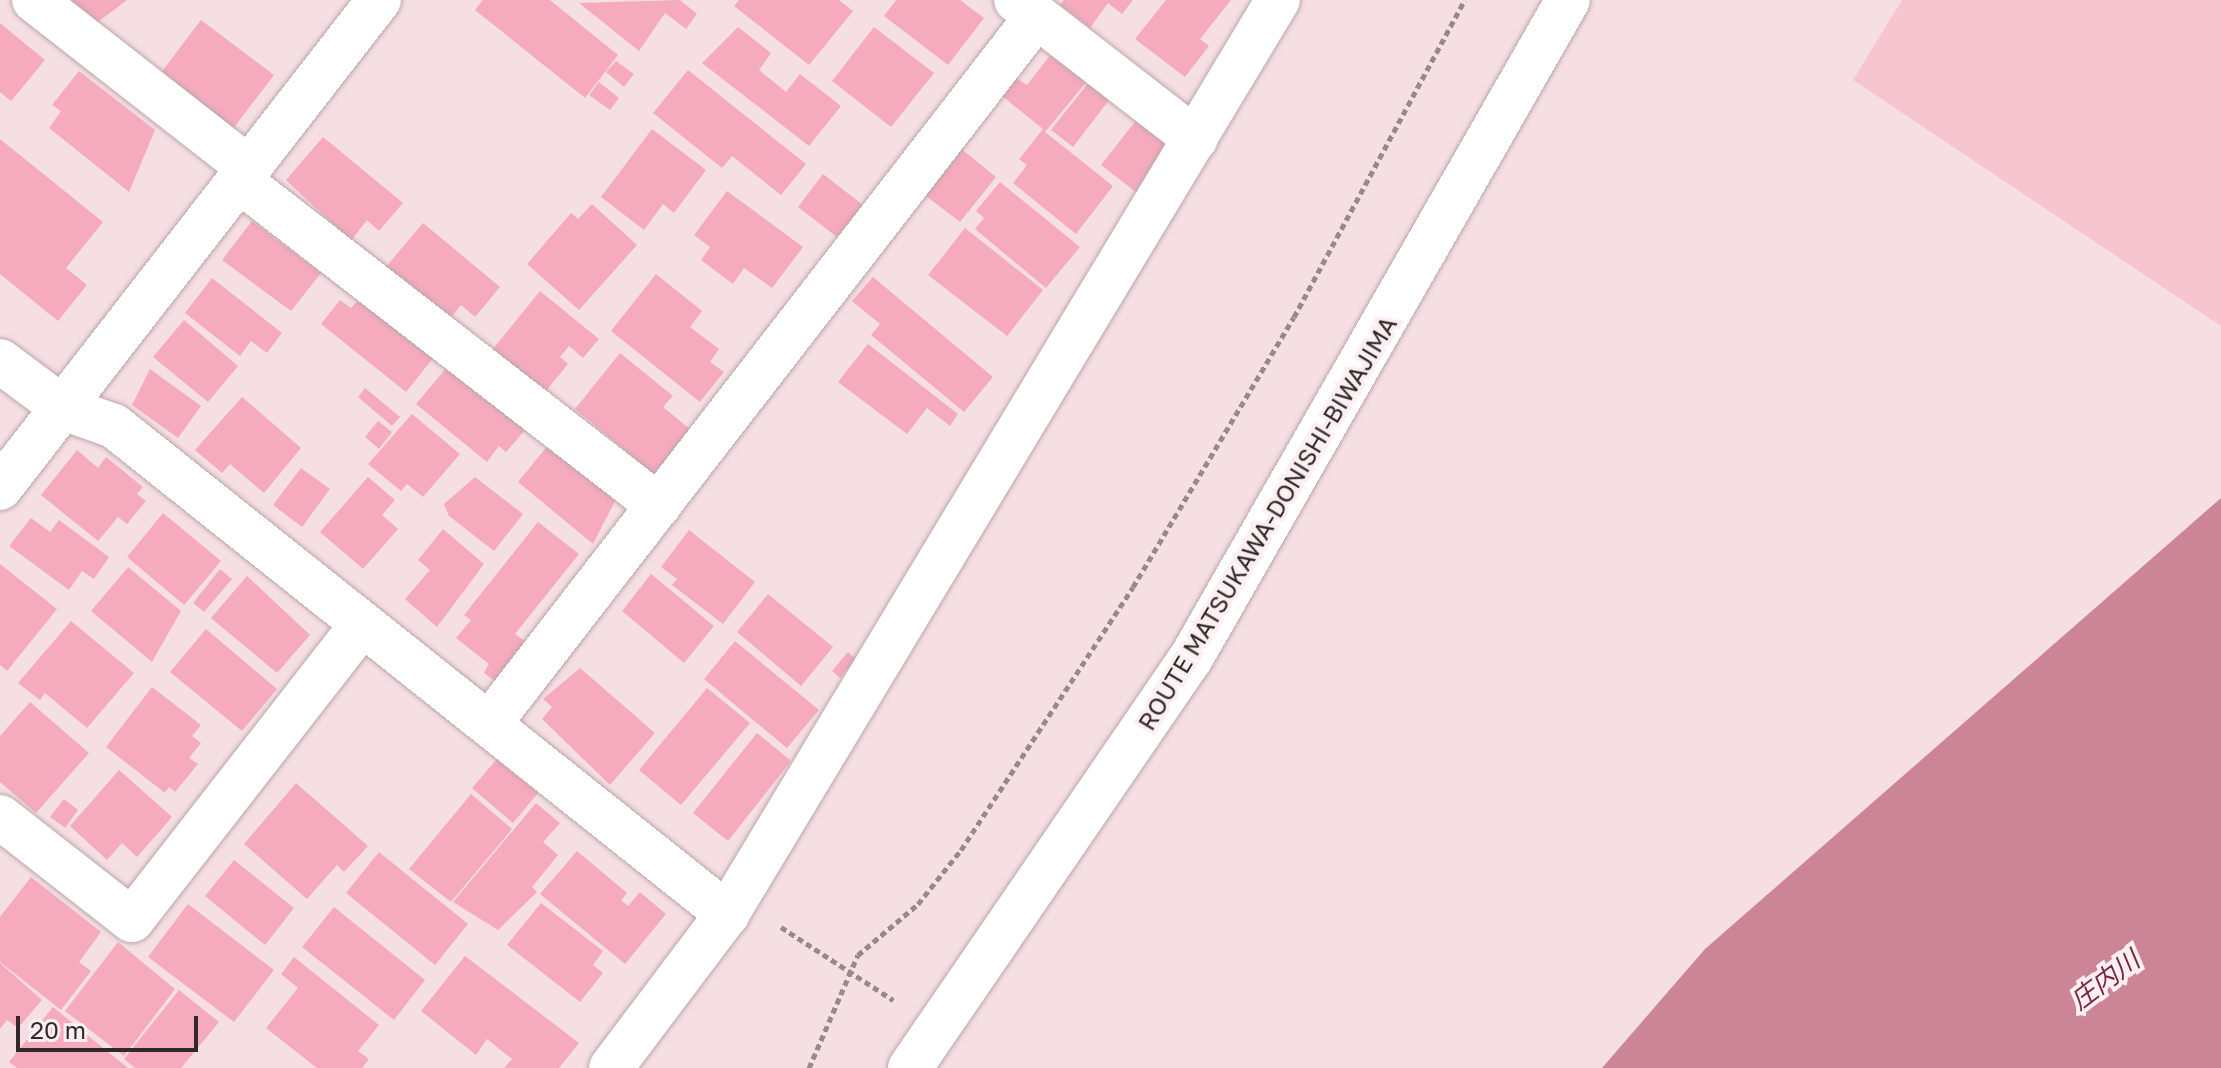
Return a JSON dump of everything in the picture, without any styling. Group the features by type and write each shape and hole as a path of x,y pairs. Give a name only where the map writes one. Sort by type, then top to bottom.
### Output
{"street":[{"path":"34,0 245,175 659,506"},
{"path":"0,488 379,0"},
{"path":"611,1068 732,906 1278,0"},
{"name":"ROUTE MATSUKAWA-DONISHI-BIWAJIMA","path":"910,1068 1191,658 1568,0"},
{"path":"489,724 659,506 1027,8 1195,139"},
{"path":"0,361 63,408 114,426 361,626 732,906"},
{"path":"0,817 132,920 361,626"}],"path":[{"path":"809,1068 849,971 961,850 1133,587 1294,317 1465,0"},
{"path":"732,906 849,971 939,1029"}],"shaded area":[{"path":"1902,0 2221,0 2221,326 1853,80"}],"water":[{"name":"庄内川","path":"2221,498 2221,1068 1602,1068 1705,949"}],"building":[{"path":"70,0 127,0 98,22"},
{"path":"483,0 550,0 618,55 585,98 475,10"},
{"path":"680,0 697,14 686,29 665,13 639,51 579,3"},
{"path":"739,0 839,0 853,11 809,65 734,6"},
{"path":"896,0 960,0 984,18 948,65 884,16"},
{"path":"1064,0 1133,0 1122,14 1108,3 1090,28 1060,5"},
{"path":"1166,0 1231,0 1200,39 1209,46 1185,77 1135,39"},
{"path":"201,20 274,75 232,130 160,74"},
{"path":"0,23 45,60 11,101 0,92"},
{"path":"738,27 771,53 759,70 786,92 800,74 841,106 809,146 702,63"},
{"path":"874,27 934,73 891,127 832,81"},
{"path":"1052,53 1088,80 1045,132 1113,186 1076,234 1013,183 1027,165 1019,159 1043,129 1002,96 1016,78 1027,85"},
{"path":"616,61 634,74 624,87 606,72"},
{"path":"688,70 806,164 781,195 732,156 722,168 653,113"},
{"path":"79,71 155,130 129,192 49,128 61,111 52,105"},
{"path":"599,82 619,98 610,110 589,95"},
{"path":"1089,82 1110,99 1073,147 1051,130"},
{"path":"1138,118 1178,149 1141,196 1101,165"},
{"path":"652,129 706,170 674,213 663,204 644,230 601,197"},
{"path":"323,137 403,203 379,231 367,220 351,241 286,180"},
{"path":"0,139 103,222 66,268 87,285 58,321 0,274"},
{"path":"959,147 996,177 960,222 922,193"},
{"path":"823,174 863,205 837,237 798,207"},
{"path":"1000,182 1080,247 1046,288 975,229 984,218 976,211"},
{"path":"727,191 803,247 772,288 744,268 733,284 701,260 710,247 694,235"},
{"path":"592,204 637,245 579,310 527,264 571,213 578,219"},
{"path":"252,221 321,273 291,311 222,260"},
{"path":"423,223 500,287 475,317 461,305 448,321 385,268"},
{"path":"965,228 1043,290 1007,336 928,275"},
{"path":"656,274 702,311 690,327 719,349 710,362 724,372 700,402 611,331"},
{"path":"873,277 993,377 964,412 871,335 880,324 852,301"},
{"path":"212,278 282,333 267,353 251,341 240,356 185,313"},
{"path":"540,291 599,339 583,358 569,346 560,357 568,364 545,392 493,349"},
{"path":"360,298 434,357 406,392 321,324 340,300 351,308"},
{"path":"184,320 238,366 208,402 153,357"},
{"path":"868,344 958,414 950,426 927,408 907,434 838,382"},
{"path":"620,353 673,396 663,407 691,430 654,474 575,409"},
{"path":"448,366 526,429 506,452 499,446 487,462 416,404"},
{"path":"150,369 201,406 178,438 132,405"},
{"path":"365,388 400,417 392,426 358,397"},
{"path":"242,397 301,448 264,493 230,464 222,473 195,450"},
{"path":"412,414 460,454 423,497 407,484 401,491 368,464"},
{"path":"378,421 392,432 379,449 365,437"},
{"path":"549,444 616,499 593,544 518,482"},
{"path":"77,450 98,468 106,457 143,487 137,494 146,501 127,524 118,517 98,541 41,495"},
{"path":"301,468 330,489 302,527 273,505"},
{"path":"368,477 395,500 382,515 398,529 363,569 320,532"},
{"path":"475,477 523,514 494,551 449,516 444,504"},
{"path":"163,513 221,561 184,605 127,557"},
{"path":"31,518 50,532 59,520 109,557 94,579 82,571 69,590 9,546"},
{"path":"538,522 579,554 515,634 526,642 496,682 484,673 489,664 456,638 471,620 464,615"},
{"path":"443,529 484,564 437,627 405,599 430,570 418,560"},
{"path":"689,530 755,582 723,624 672,585 677,579 661,567"},
{"path":"0,564 57,609 7,671 0,665"},
{"path":"128,567 181,611 152,662 91,611"},
{"path":"220,569 232,579 204,612 193,603"},
{"path":"651,574 714,626 684,663 622,611"},
{"path":"247,576 310,635 277,673 211,618"},
{"path":"768,594 833,647 801,686 737,632"},
{"path":"71,621 134,673 87,728 45,693 40,700 18,683"},
{"path":"206,629 277,689 242,731 170,672"},
{"path":"735,641 819,710 787,748 704,679"},
{"path":"848,652 856,659 840,678 832,671"},
{"path":"580,668 655,733 610,785 542,719 552,707 543,699"},
{"path":"152,687 201,725 192,736 201,743 189,758 198,764 175,792 169,787 165,793 106,747"},
{"path":"707,688 750,723 681,805 639,770"},
{"path":"30,702 89,753 36,813 0,782 0,736"},
{"path":"757,733 791,761 728,841 693,813"},
{"path":"497,759 538,793 513,823 472,788"},
{"path":"119,770 172,817 137,857 122,843 107,860 70,826"},
{"path":"296,783 368,846 344,872 337,865 307,899 244,844"},
{"path":"471,794 512,829 451,902 409,869"},
{"path":"64,799 78,810 65,828 50,817"},
{"path":"536,803 560,823 543,842 558,855 532,887 537,892 498,930 453,902"},
{"path":"577,851 627,893 621,900 628,906 640,892 666,914 625,964 540,894"},
{"path":"379,852 468,924 435,965 346,893"},
{"path":"234,860 294,908 265,945 205,896"},
{"path":"31,877 101,932 79,962 91,971 61,1010 0,962 0,917"},
{"path":"541,903 603,951 593,965 603,973 580,1002 507,945"},
{"path":"188,904 274,970 234,1022 148,957"},
{"path":"334,907 425,980 394,1020 302,947"},
{"path":"118,942 175,989 124,1056 65,1011"},
{"path":"465,956 579,1043 559,1068 504,1068 512,1059 487,1039 476,1055 421,1011"},
{"path":"294,957 379,1025 358,1051 369,1059 362,1068 317,1068 266,1028 298,988 281,974"},
{"path":"0,963 42,1000 18,1028 7,1020 0,1029"},
{"path":"179,990 219,1022 181,1068 135,1068 124,1059"},
{"path":"53,1007 128,1068 17,1068 9,1062"}]}
